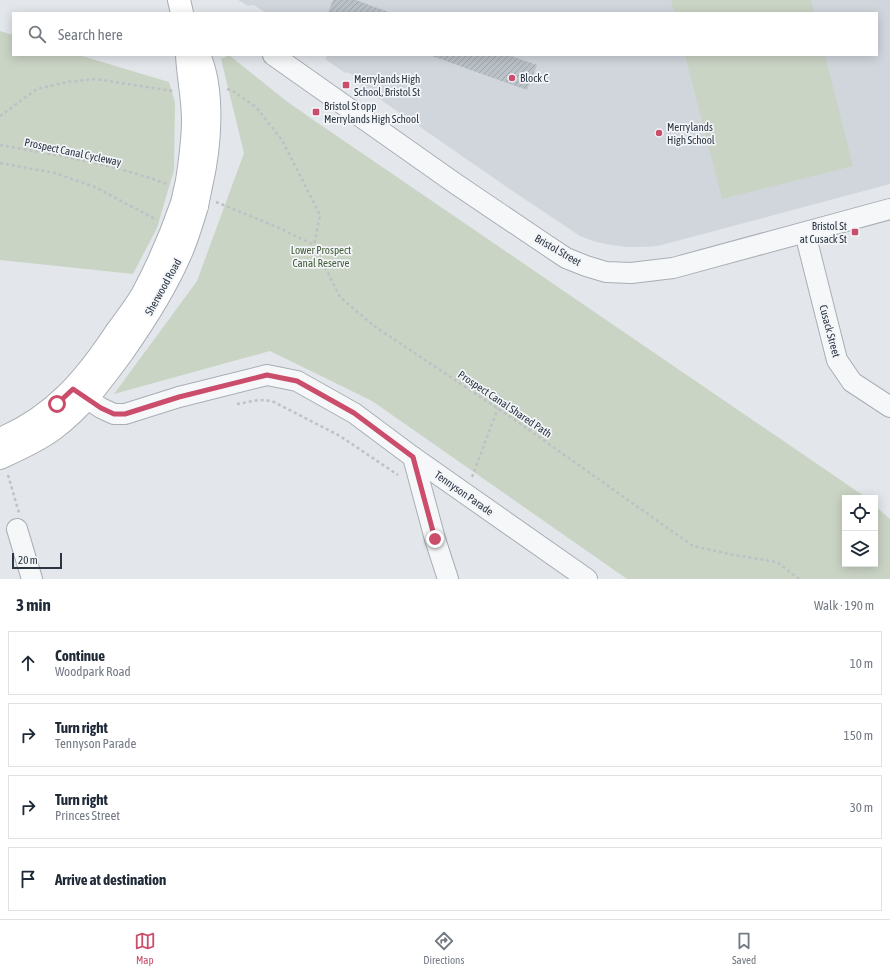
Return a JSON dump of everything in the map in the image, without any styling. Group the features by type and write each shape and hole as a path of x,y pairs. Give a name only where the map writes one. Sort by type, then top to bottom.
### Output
{"main road":[{"path":"178,0 182,12"},
{"name":"Sherwood Road","path":"80,394 103,380 137,332 157,300 180,255 194,183 207,152 209,133 209,110 186,56"},
{"name":"Sherwood Road","path":"199,56 202,62 199,89"},
{"name":"Sherwood Road","path":"3,464 32,442 53,430 73,413 88,373 141,296 158,265 173,228 189,205"},
{"path":"0,439 27,426 80,394"}],"street":[{"name":"Bristol Street","path":"274,56 456,184 566,258 606,272 631,273 673,268 890,209"},
{"name":"Cusack Street","path":"805,233 838,360 852,382 890,407"},
{"name":"Tennyson Parade","path":"80,394 101,408 114,414 125,414 179,397 267,375 297,381 354,413 413,457 587,579"},
{"path":"413,457 435,539 448,579"},
{"path":"18,520 32,579"}],"path":[{"path":"0,116 37,90 67,82 95,79 178,91 218,86 233,91 256,107 282,140 320,215 314,245 230,207"},
{"name":"Prospect Canal Cycleway","path":"0,145 55,154 143,175"},
{"path":"0,163 56,173 95,187 173,228"},
{"name":"Prospect Canal Shared Path","path":"314,245 340,297 374,326 498,408 693,546 777,562 799,579"},
{"path":"237,404 259,400 272,401 340,436 399,475"},
{"path":"466,494 498,408"},
{"path":"3,464 18,520"}],"shaded area":[{"name":"Merrylands High School","path":"238,0 890,0 890,184 658,246 625,247 606,244 580,236 355,82 357,78 347,72 345,73 325,59 327,56 878,56 878,12 264,12 254,5 248,6"}],"green space":[{"path":"671,0 811,0 814,12 674,12"},
{"path":"0,31 12,35 12,56 82,56 169,82 175,102 174,170 157,228 133,274 0,260"},
{"name":"Lower Prospect Canal Reserve","path":"227,56 230,56 285,100 312,119 863,495 842,495 842,567 878,567 878,509 890,519 890,579 627,579 372,401 270,351 114,394 197,281 244,153 221,59"},
{"path":"685,56 825,56 853,166 722,199"}],"building":[{"path":"333,0 356,0 388,12 328,12"},
{"name":"Block C","path":"432,56 511,56 537,65 527,90"}],"place":[{"name":"Block C","path":"512,78"},
{"name":"Merrylands High School, Bristol St","path":"346,85"},
{"name":"Bristol St opp Merrylands High School","path":"316,112"},
{"name":"Merrylands High School","path":"659,133"},
{"name":"Bristol St at Cusack St","path":"855,232"}],"route":[{"path":"57,404 73,389 101,408 114,414 125,414 179,397 267,375 297,381 354,413 413,457 435,539"}]}
